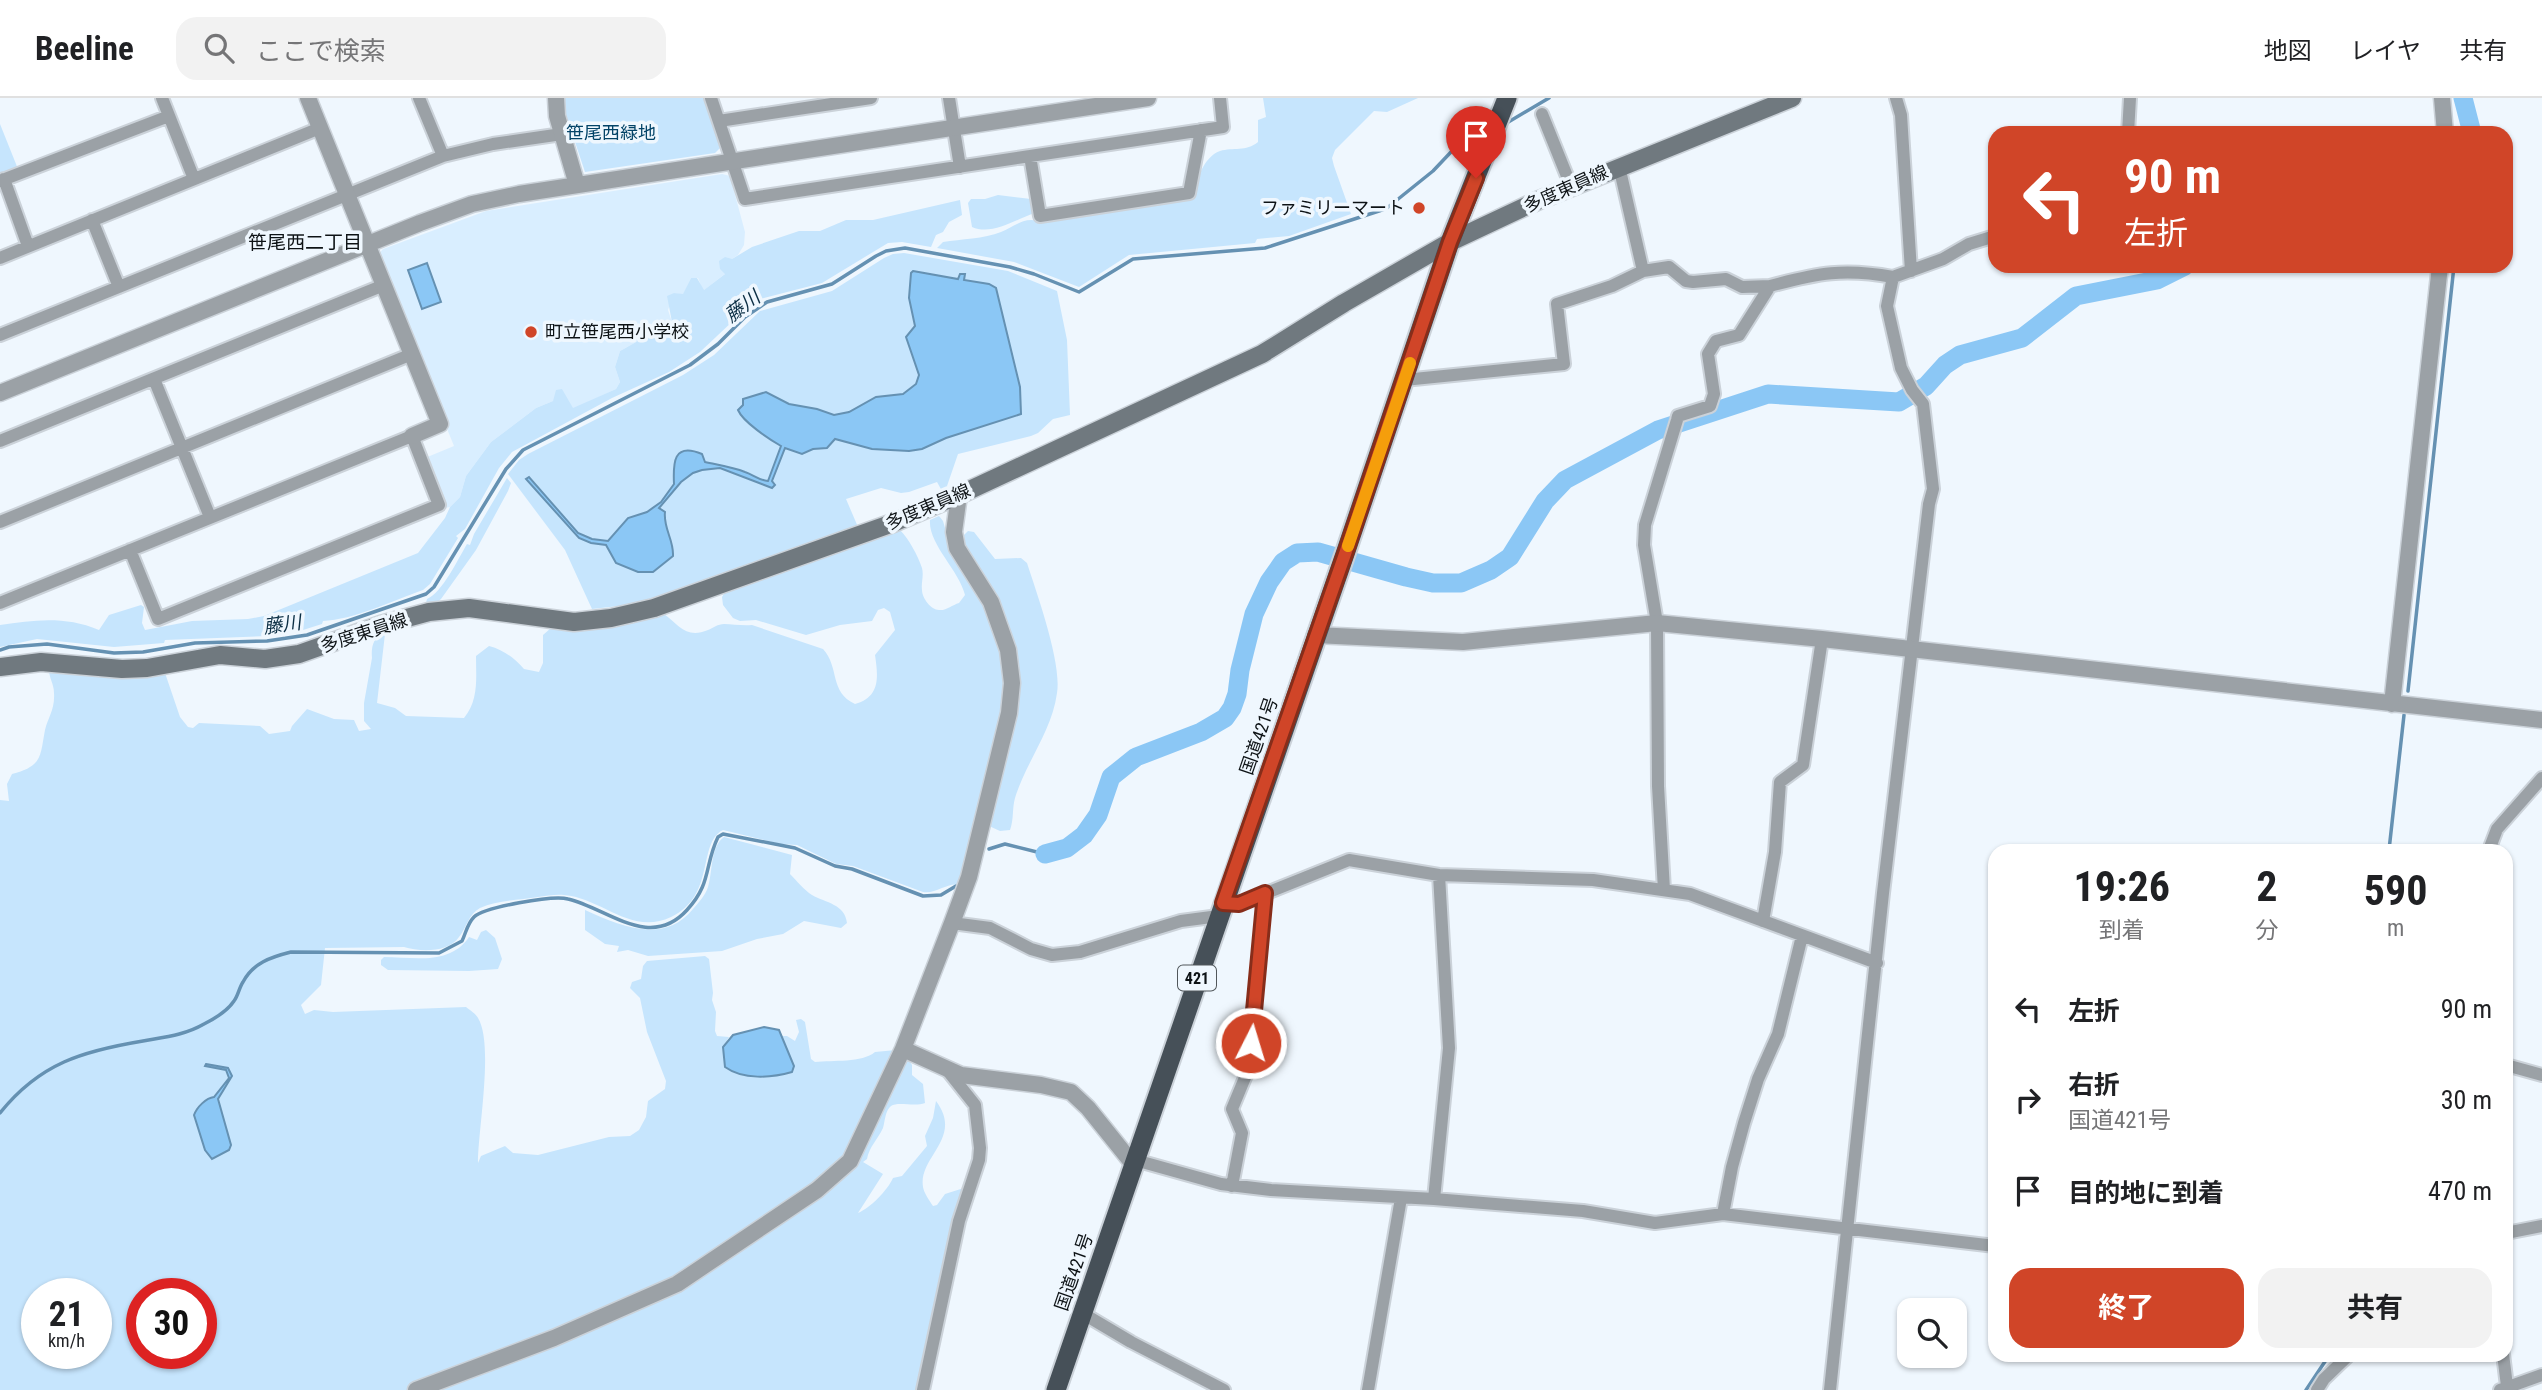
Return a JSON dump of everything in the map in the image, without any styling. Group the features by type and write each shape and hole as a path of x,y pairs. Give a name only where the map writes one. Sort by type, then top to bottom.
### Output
{"highway":[{"name":"国道421号","path":"1056,1390 1315,635 1343,561 1450,242 1507,98"}],"main road":[{"name":"多度東員線","path":"0,667 41,662 122,669 147,668 220,655 265,659 299,654 381,625 429,612 469,608 575,622 611,618 654,608 893,523 958,495 1262,354 1450,242 1571,186 1792,98"}],"street":[{"path":"162,98 194,179"},
{"path":"0,603 440,424 308,98"},
{"path":"420,98 443,156"},
{"path":"556,98 557,116 577,185"},
{"path":"711,98 745,199 1201,131 1224,126 1220,98"},
{"path":"949,98 960,167"},
{"path":"0,393 367,243 472,204 577,185 1148,98"},
{"path":"1895,98 1901,115 1911,271"},
{"path":"2128,126 2130,98"},
{"path":"2442,98 2444,126"},
{"path":"719,121 796,104 863,99"},
{"path":"1542,114 1571,186"},
{"path":"28,246 2,180 169,116"},
{"path":"0,258 320,128"},
{"path":"1030,156 1040,216 1189,193 1201,131"},
{"path":"0,335 443,156 493,144 562,134"},
{"path":"1619,166 1643,271"},
{"path":"92,220 118,287"},
{"path":"1404,380 1564,364 1557,304 1612,286 1643,271 1669,267 1681,277 1693,282 1726,279 1742,287 1770,286 1829,271 1893,277 1943,259 1969,244 1988,238"},
{"path":"2392,704 2439,273"},
{"path":"1830,1390 1912,650 1933,489 1923,404 1901,368 1887,306 1893,277"},
{"path":"0,442 384,285"},
{"path":"1664,890 1658,786 1657,623 1644,545 1645,525 1678,416 1710,406 1714,394 1708,354 1716,341 1739,335 1770,286"},
{"path":"0,522 412,354"},
{"path":"154,379 210,517"},
{"path":"130,550 158,619 439,505 412,436"},
{"path":"416,1390 554,1338 677,1284 817,1190 850,1161 903,1049 952,923 972,864 1009,713 1012,683 1008,650 990,602 957,548 954,532 958,495"},
{"path":"1315,635 1463,642 1657,623 2542,720"},
{"path":"1763,922 1775,852 1780,782 1803,765 1822,639"},
{"path":"2491,844 2497,829 2542,778"},
{"path":"952,923 990,928 1031,949 1052,955 1080,951 1239,904 1349,860 1439,875 1593,880 1690,894 1877,963"},
{"path":"1434,1199 1449,1048 1439,875"},
{"path":"1232,1186 1242,1133 1233,1109 1249,1068 1265,893"},
{"path":"1723,1214 1744,1123 1766,1059 1779,1034 1802,936"},
{"path":"903,1049 961,1075 1061,1088 1071,1092 1134,1162 1232,1186 1583,1212 1655,1223 1723,1214 1988,1245"},
{"path":"2513,1067 2542,1074"},
{"path":"923,1390 959,1222 979,1160 980,1148 975,1105 948,1071"},
{"path":"1368,1390 1401,1198"},
{"path":"2513,1232 2542,1226"},
{"path":"1082,1313 1130,1342 1224,1390"},
{"path":"2317,1390 2342,1362"},
{"path":"2503,1362 2503,1388 2542,1374"}],"shaded area":[{"name":"町立笹尾西小学校","path":"722,174 730,176 745,232 744,245 732,259 726,273 703,291 698,278 691,278 683,295 674,293 668,310 672,322 620,351 615,367 620,382 616,389 573,409 562,390 553,401 536,408 491,442 466,476 460,497 450,507 445,508 425,458 454,446 377,256 383,249 486,211"}],"green space":[{"name":"笹尾西緑地","path":"564,98 705,98 720,148 715,153 585,172 564,109"},
{"path":"1263,98 1418,98 1387,112 1374,111 1335,150 1332,158 1334,166 1351,214 1289,236 1257,239 1255,243 1129,255 1079,287 1014,262 937,248 943,242 994,234 1028,220 1038,221 1192,198 1201,171 1214,154 1249,147 1258,142 1258,120 1266,117"},
{"path":"0,124 18,169 0,176"},
{"path":"998,195 1031,199 1035,213 996,228 972,227 968,203 971,199"},
{"path":"960,200 962,215 949,222 943,232 936,235 931,247 902,242 888,243 822,283 760,299 751,304 700,352 669,372 612,398 512,452 499,468 465,529 456,536 458,538 430,584 423,590 360,613 323,621 322,624 303,630 268,636 165,640 164,643 114,647 37,639 0,647 0,625 62,621 99,630 109,615 141,605 144,607 142,623 145,630 192,621 264,616 418,553 460,497 466,476 491,442 536,408 553,401 556,390 562,389 573,408 616,389 620,382 615,367 620,351 672,322 667,296 674,293 683,294 691,278 697,278 704,290 725,274 720,269 719,261 725,257 732,259 752,247 799,231 820,231 846,220 873,220"},
{"path":"904,253 1008,271 1057,291 1067,340 1070,415 1053,419 1031,436 958,454 948,489 942,491 937,482 909,492 901,493 881,488 846,499 858,527 645,603 592,609 565,550 508,474 519,460 683,375 714,355 760,311 832,291 884,258"},
{"path":"507,478 511,483 508,491 476,550 441,599 436,603 426,603 444,583 467,544 470,545"},
{"path":"939,516 950,545 990,613 997,633 1005,676 1000,725 960,885 923,892 853,866 836,864 797,845 780,844 723,830 710,846 694,896 685,908 671,917 656,922 643,922 591,902 561,895 494,903 476,911 459,937 441,949 325,948 321,985 301,1005 305,1014 314,1010 333,1012 466,1007 474,1014 483,1030 485,1047 478,1163 481,1156 505,1146 513,1153 538,1155 609,1137 630,1136 639,1130 646,1117 648,1101 665,1089 666,1081 647,1032 640,998 630,988 632,982 641,979 643,966 647,961 705,956 709,959 712,1000 716,1012 715,1031 717,1036 729,1037 723,1047 725,1067 794,1066 782,1036 795,1041 799,1032 796,1020 801,1019 805,1022 811,1059 815,1062 863,1058 875,1052 896,1050 904,1061 909,1060 912,1075 923,1084 925,1103 891,1106 883,1128 863,1162 883,1174 858,1213 878,1198 893,1178 902,1176 927,1146 925,1136 933,1118 936,1101 943,1114 945,1126 943,1137 923,1176 924,1189 933,1206 937,1205 945,1194 967,1187 920,1390 0,1390 0,800 9,801 7,784 12,774 30,767 41,753 54,699 49,667 164,670 180,717 188,727 193,728 199,723 260,726 269,734 290,731 307,709 334,719 354,720 359,731 371,729 364,721 364,703 373,646 375,639 381,635 385,634 377,703 395,708 406,716 464,718 474,696 476,656 489,646 508,655 524,669 539,672 543,663 543,635 551,628 590,630 664,614 688,632 700,632 722,624 752,625 823,649 832,664 841,693 855,704 874,691 877,678 875,655 895,630 890,612 884,608 878,610 872,621 840,625 806,635 756,620 740,621 733,618 723,605 722,597 725,592 900,530 913,548 922,568 922,593 925,600 936,609 947,609 959,603 965,595 931,529 930,520"},
{"path":"968,531 974,532 995,559 1021,558 1027,563 1048,628 1056,664 1058,680 1054,707 1020,785 1014,802 1010,830 1000,831 989,826 1016,657 1010,630 966,549 964,535"},
{"path":"724,837 792,855 790,874 809,893 839,908 847,923 841,928 804,921 783,934 757,939 722,951 648,956 628,950 617,952 619,946 605,944 585,930 585,910 613,922 641,929 669,927 681,920 705,893 716,847"},
{"path":"486,930 495,938 502,959 498,969 388,970 381,965 384,957 441,956 461,946 469,937 477,940 481,932"}],"water":[{"path":"427,263 441,302 422,309 408,270"},
{"path":"913,271 958,279 960,274 965,274 964,280 989,284 996,288 1020,387 1021,414 946,438 922,449 909,451 872,449 835,439 827,448 813,449 802,454 785,448 772,481 775,485 772,488 720,468 693,473 681,482 659,508 665,512 673,556 653,572 638,572 616,563 606,545 579,538 526,479 529,477 578,533 592,539 608,541 628,518 647,512 661,502 674,484 677,457 685,451 702,454 705,462 768,481 781,446 745,420 738,410 743,405 743,399 766,392 789,404 834,415 849,412 876,397 903,394 916,384 919,375 906,337 915,326 909,298"},
{"path":"764,1027 779,1030 794,1066 792,1072 757,1077 740,1074 725,1067 723,1047 733,1035"},
{"path":"205,1066 228,1068 232,1076 218,1099 231,1145 229,1150 212,1159 205,1150 194,1115 202,1103 214,1097 229,1078 226,1070"}],"waterway":[{"name":"藤川","path":"1505,124 1549,98"},
{"path":"2463,98 2470,126"},
{"name":"藤川","path":"0,650 47,644 114,653 143,652 195,643 267,641 307,635 426,594 434,587 506,469 523,450 690,365 718,344 745,317 767,302 832,284 886,251 905,248 1010,267 1079,292 1133,259 1265,248 1387,208 1433,171 1451,152 1486,133"},
{"path":"1045,854 1067,848 1084,835 1098,815 1111,777 1136,757 1201,732 1225,718 1237,694 1254,614 1269,582 1283,562 1297,553 1318,552 1433,583 1461,583 1491,570 1510,557 1545,501 1565,480 1658,430 1768,394 1899,402 1926,386 1945,365 1960,355 2022,338 2076,296 2157,280 2171,273"},
{"path":"2408,691 2453,273"},
{"path":"2390,844 2404,715"},
{"path":"0,1113 31,1082 64,1062 101,1049 182,1033 208,1022 237,997 252,970 263,962 291,952 439,953 462,941 470,923 480,913 519,903 560,898 643,927 658,927 673,922 695,900 704,883 718,837 723,834 795,848 835,866 852,869 923,896 941,895 956,886"},
{"path":"989,849 1005,844 1045,854"},
{"path":"2306,1390 2325,1362"}],"slow traffic":[{"path":"1348,546 1410,363"}],"place":[{"name":"ファミリーマート","path":"1419,208"},
{"name":"町立笹尾西小学校","path":"531,332"}],"district":[{"name":"笹尾西二丁目","path":"305,242"}],"route":[{"path":"1251,1043 1265,893 1239,904 1223,903 1450,242 1476,178"}]}
